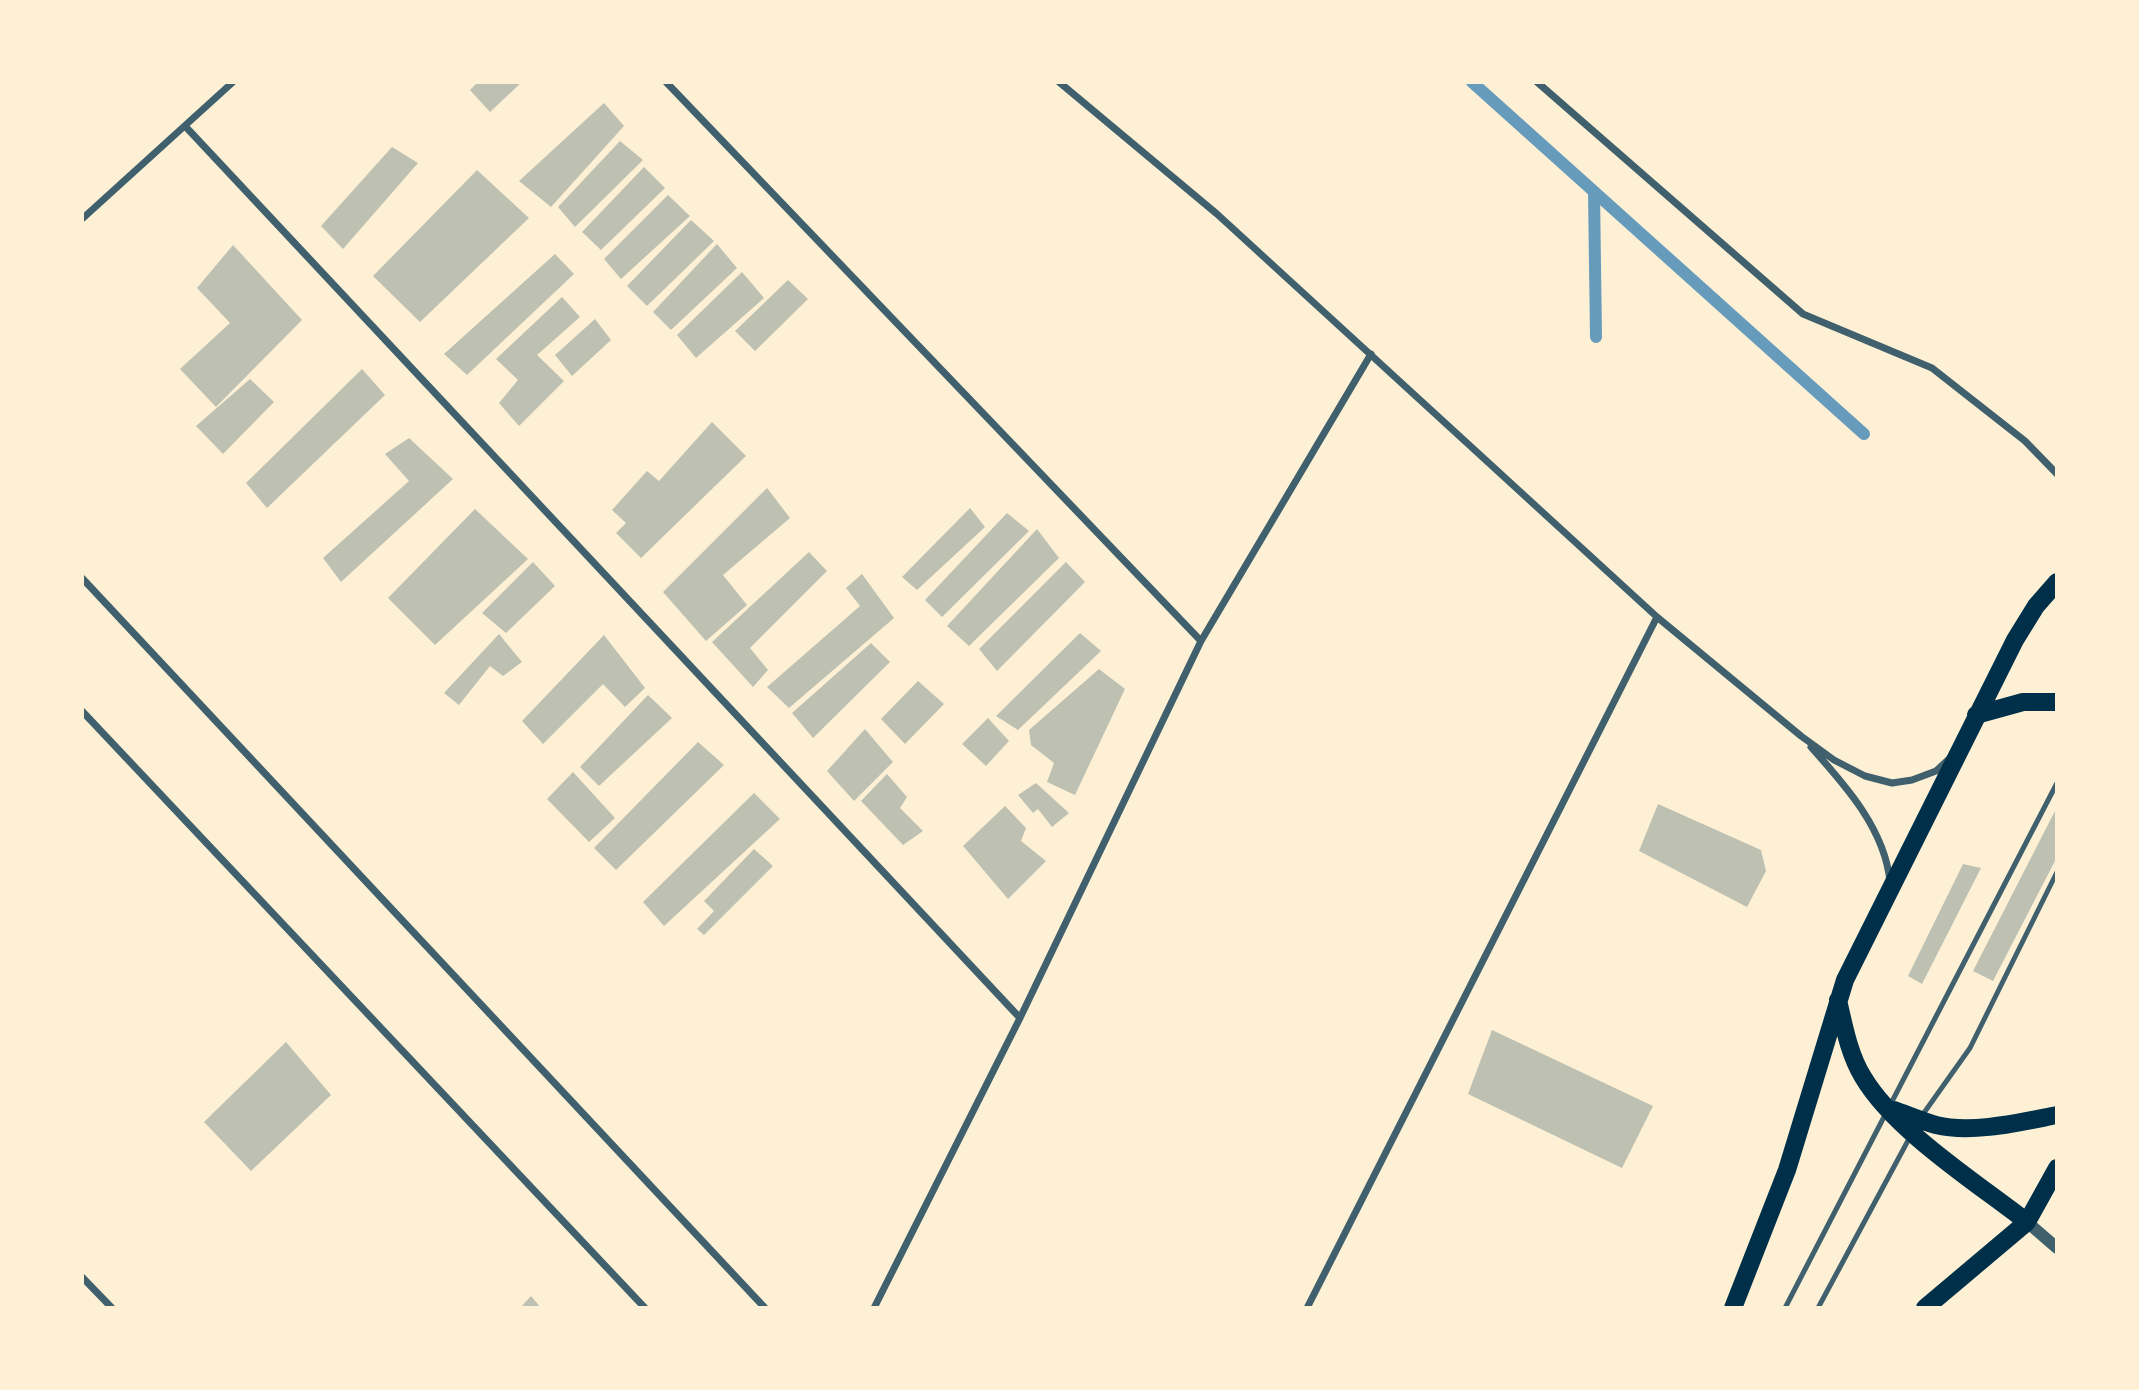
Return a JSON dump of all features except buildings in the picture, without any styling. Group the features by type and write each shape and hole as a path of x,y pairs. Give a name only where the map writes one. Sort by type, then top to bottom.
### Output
{"main road":[{"path":"1734,1308 1787,1170 1845,980 2022,628 2036,606 2057,582"},
{"path":"1976,715 2023,702 2057,702"},
{"path":"1838,1000 1850,1046 1862,1075 1877,1097 1916,1126 2027,1222"},
{"path":"1916,1126 2017,1125 2057,1115"},
{"path":"1925,1308 2027,1222 2057,1168"}],"street":[{"path":"82,219 233,82"},
{"path":"1059,82 1217,214 1657,617 1801,736 1834,760 1855,771 1892,783 1912,780 1936,771 1960,749"},
{"path":"1537,82 1803,314 1932,368 2025,440 2057,474"},
{"path":"670,85 1201,641"},
{"path":"185,125 1020,1018"},
{"path":"874,1308 1020,1018 1201,641 1371,354"},
{"path":"82,578 765,1308"},
{"path":"1307,1308 1657,617"},
{"path":"82,711 645,1308"},
{"path":"1801,736 1838,777 1871,826 1889,876 1891,891"},
{"path":"2027,1222 2057,1248"},
{"path":"82,1277 112,1308"}],"lane":[{"path":"1786,1308 2057,783"},
{"path":"1818,1308 1916,1126 1970,1048 2057,872"}],"waterway":[{"path":"1472,82 1864,434"},
{"path":"1594,192 1596,337"}]}
